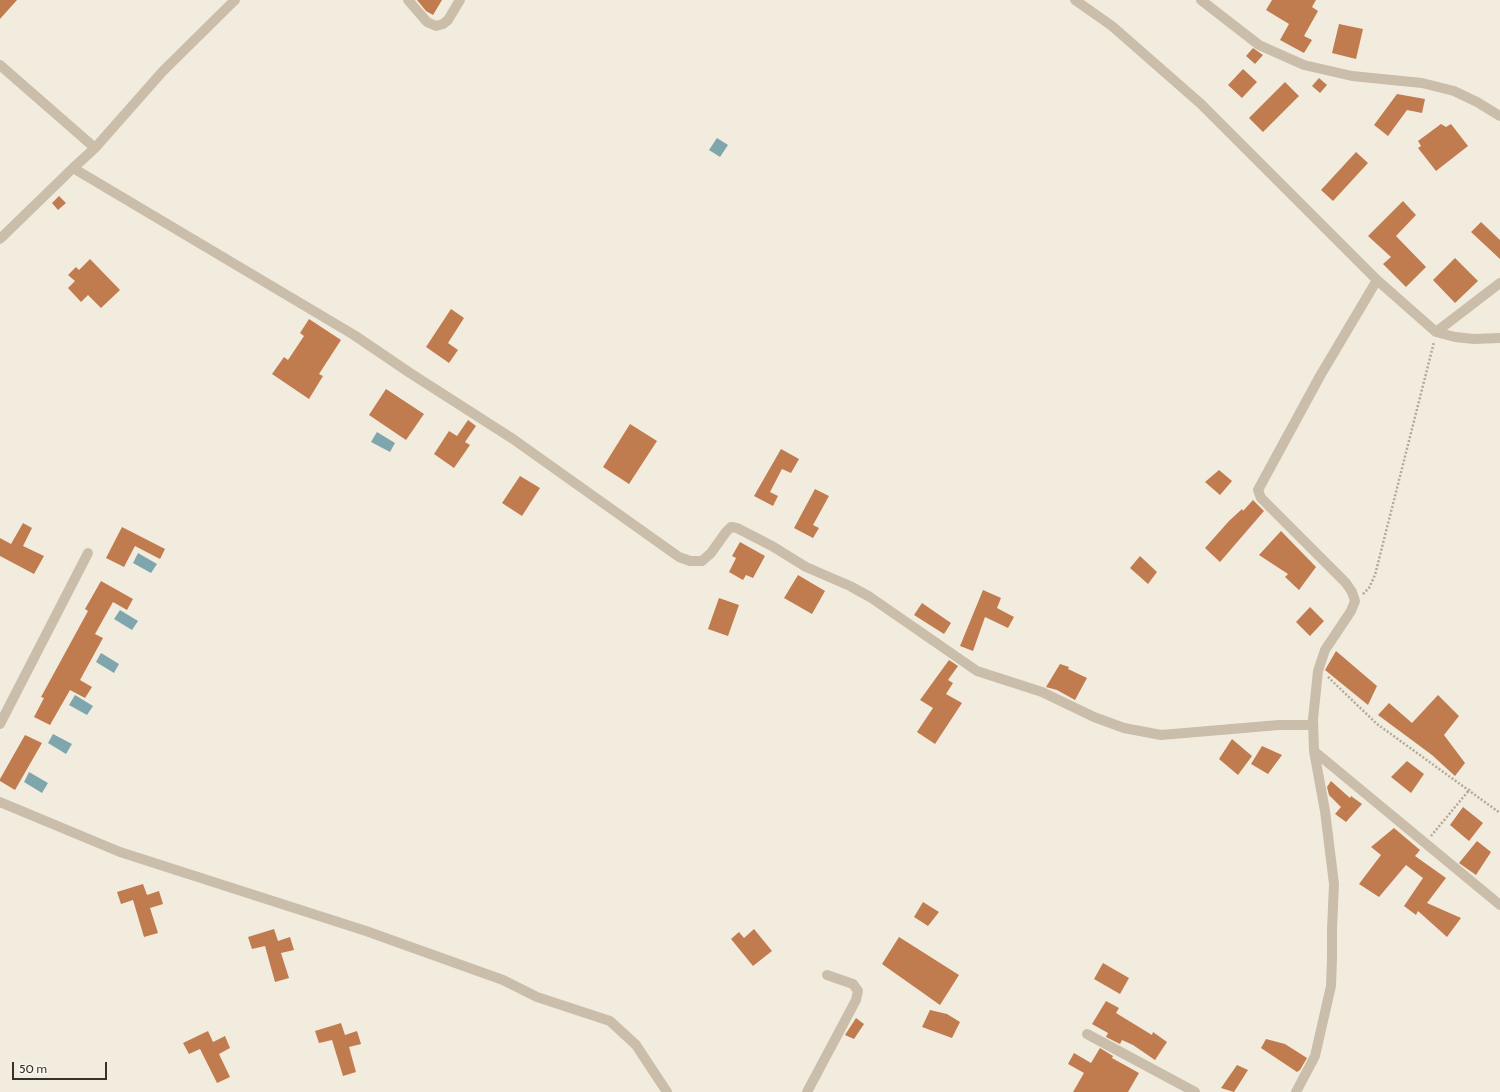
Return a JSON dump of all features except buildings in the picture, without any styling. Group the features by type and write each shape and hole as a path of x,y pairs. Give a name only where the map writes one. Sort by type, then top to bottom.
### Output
{"street":[{"path":"0,238 95,148 163,71 235,0"},
{"path":"408,0 427,22 436,26 443,24 448,20 460,0"},
{"path":"1075,0 1112,26 1201,104 1377,280 1436,332 1455,337 1474,339 1500,338"},
{"path":"1201,0 1259,44 1304,65 1352,76 1422,82 1438,86 1472,99 1500,116"},
{"path":"0,65 95,148"},
{"path":"73,168 354,335 513,439 679,557 690,561 702,561 711,553 731,527 737,528 772,546 806,567 850,586 870,597 978,671 1042,692 1094,717 1124,728 1160,735 1236,728 1313,725"},
{"path":"1296,1092 1315,1056 1331,986 1332,972 1334,884 1325,811 1314,751 1313,725 1318,671 1325,650 1351,611 1355,601 1352,592 1346,583 1261,498 1258,490 1320,376 1377,280"},
{"path":"1436,332 1500,283"},
{"path":"0,724 88,553"},
{"path":"1314,751 1500,905"},
{"path":"0,802 120,852 366,931 503,980 537,997 610,1021 636,1045 667,1092"},
{"path":"807,1092 856,1000 858,991 853,984 827,975"},
{"path":"1087,1034 1195,1092"}],"path":[{"path":"1355,601 1370,588 1375,575 1436,332"},
{"path":"1318,671 1327,676 1377,724 1422,758 1470,789 1500,813"},
{"path":"1426,843 1470,789"}],"water":[{"path":"717,138 728,145 720,157 709,150"},
{"path":"377,432 395,443 390,452 371,442"},
{"path":"138,553 157,564 151,573 133,563"},
{"path":"120,610 138,621 132,630 114,619"},
{"path":"101,653 119,664 114,673 96,662"},
{"path":"75,695 93,706 87,715 69,705"},
{"path":"53,734 72,744 66,754 48,743"},
{"path":"29,772 48,783 42,793 24,782"}]}
